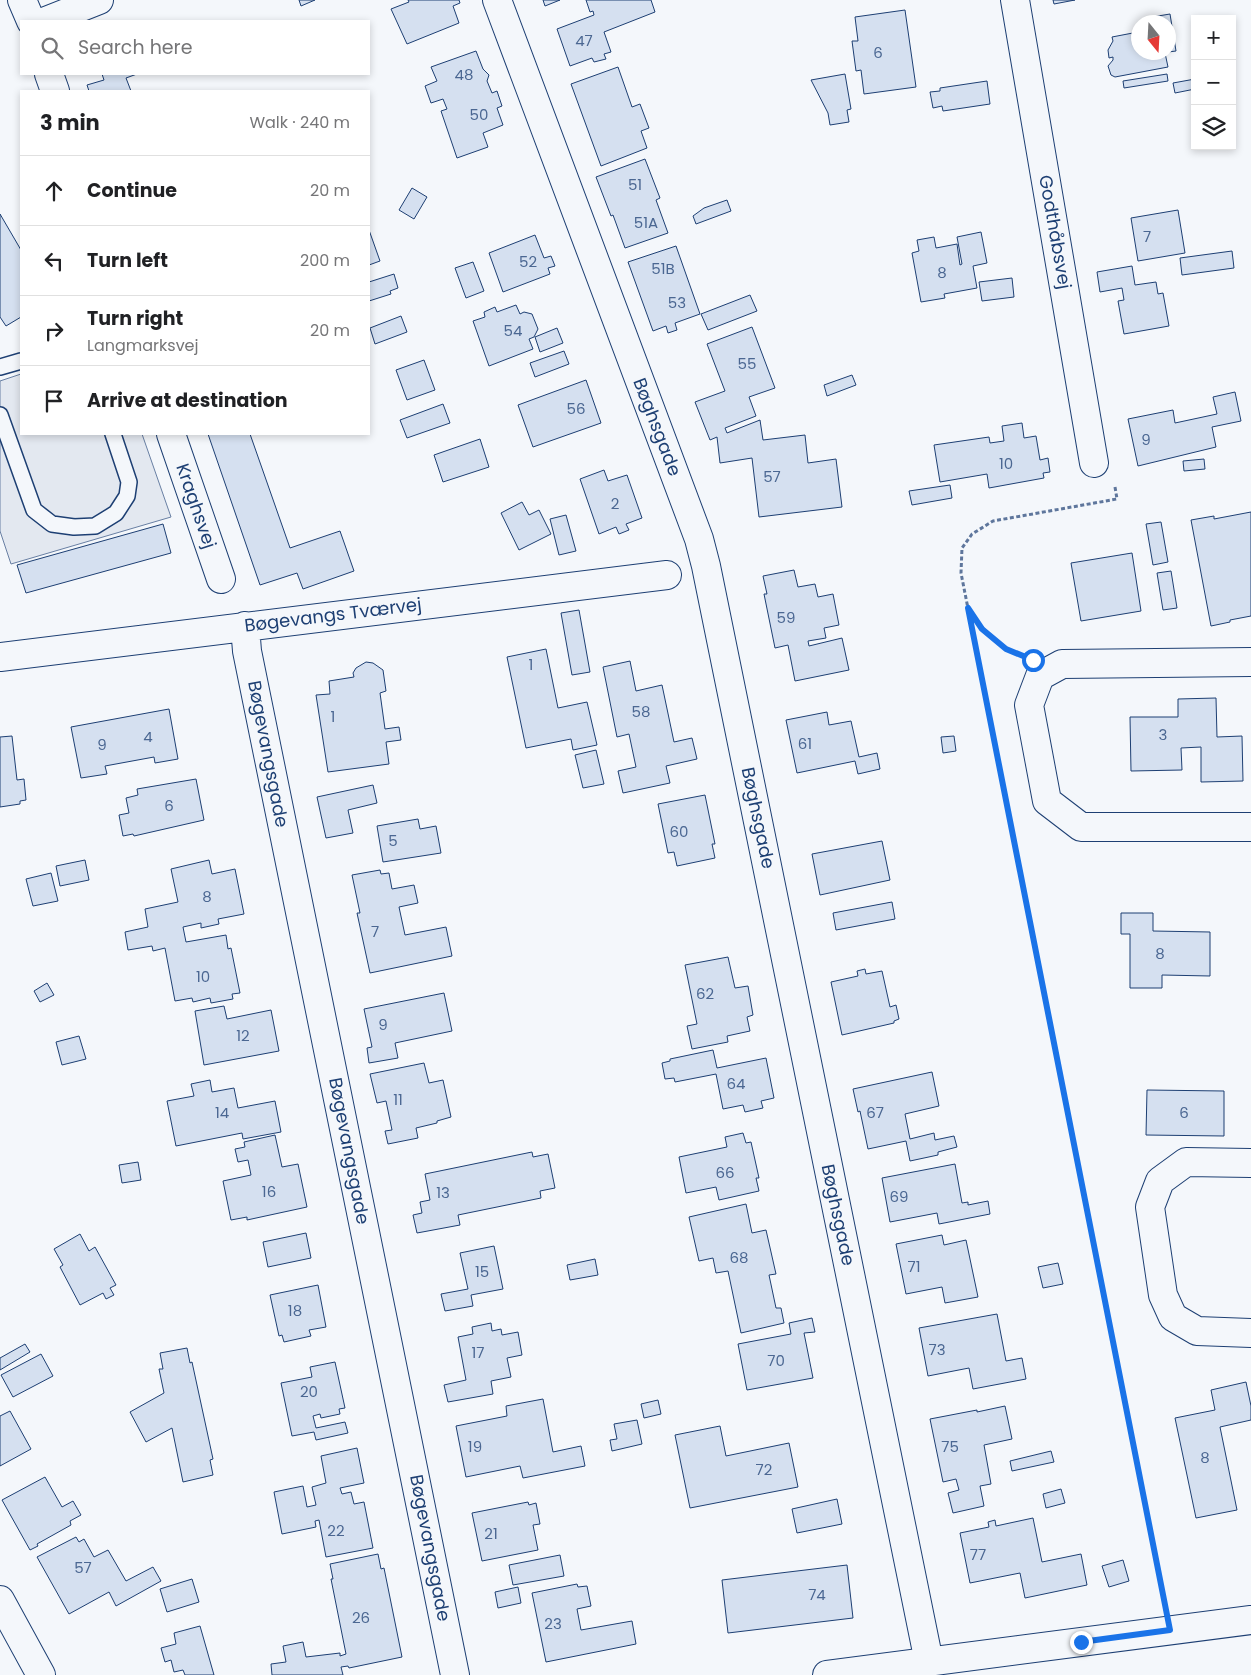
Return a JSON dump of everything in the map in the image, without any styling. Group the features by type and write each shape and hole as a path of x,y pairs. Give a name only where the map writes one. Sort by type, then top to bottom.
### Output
{"street":[{"path":"22,0 31,20"},
{"path":"49,20 100,0"},
{"name":"Bøghsgade","path":"497,0 699,539 704,557 930,1668"},
{"name":"Godthåbsvej","path":"1015,0 1094,463"},
{"path":"49,75 55,90"},
{"name":"Kraghsvej","path":"171,435 222,579"},
{"name":"Bøgevangs Tværvej","path":"0,657 667,574"},
{"name":"Bøgevangsgade","path":"245,626 247,650 455,1675"},
{"path":"1251,662 1062,664 1040,676 1029,705 1046,800 1081,827 1251,827"},
{"path":"1251,1163 1186,1162 1160,1181 1150,1207 1163,1295 1173,1317 1197,1331 1251,1333"},
{"path":"0,1600 41,1675"},
{"path":"827,1675 930,1668 1170,1630 1251,1620"}],"lane":[{"path":"0,368 20,362"},
{"path":"0,415 34,510 52,524 74,527 95,526 116,513 127,496 129,482 114,435"}],"path":[{"path":"1094,463 1110,460 1117,499 993,521 972,534 962,548 961,573 1170,1630"},
{"path":"968,608 982,629 1006,649 1033,660 1062,664"}],"shaded area":[{"path":"20,374 20,435 142,435 171,517 11,564 0,531 0,381"}],"building":[{"path":"299,0 315,0 301,6"},
{"path":"408,0 459,0 460,3 453,6 459,23 407,44 391,9 409,2"},
{"path":"543,0 560,0 545,6"},
{"path":"586,0 651,0 655,12 604,32 611,52 604,54 606,59 594,62 592,58 570,66 557,29 594,15 593,11 590,12"},
{"path":"1053,0 1075,0 1054,4"},
{"path":"905,10 916,87 864,94 861,70 856,71 852,41 858,41 855,17"},
{"path":"1131,33 1131,60 1166,60 1168,67 1115,77 1111,75 1108,66 1113,57 1109,58 1108,50 1113,41 1112,37"},
{"path":"476,51 483,69 489,75 487,81 492,93 497,91 502,106 497,108 503,125 483,133 488,147 457,158 441,111 447,109 443,99 431,103 425,86 437,81 431,67"},
{"path":"618,67 632,107 640,104 649,128 641,131 647,148 601,166 571,84"},
{"path":"845,74 851,109 847,110 849,122 830,125 828,113 811,80"},
{"path":"1167,74 1168,81 1124,88 1123,81"},
{"path":"102,75 134,75 126,78 131,90 89,90 87,85 104,80"},
{"path":"1191,80 1191,90 1175,93 1173,83"},
{"path":"987,81 990,104 943,111 942,106 933,108 930,92 940,91 940,88"},
{"path":"645,159 660,198 656,200 668,233 625,248 596,177"},
{"path":"412,188 427,197 414,219 399,210"},
{"path":"727,200 731,211 696,224 693,216 704,208"},
{"path":"1178,210 1185,253 1138,261 1131,218"},
{"path":"0,214 20,248 20,318 6,326 0,317"},
{"path":"981,232 987,263 973,266 977,288 944,294 945,298 921,302 912,253 919,251 917,240 934,237 936,248 957,244 960,265 962,264 957,237"},
{"path":"370,233 380,261 370,265"},
{"path":"535,235 544,258 551,256 555,266 548,268 550,274 503,292 489,253"},
{"path":"676,246 700,314 675,323 677,330 668,333 666,326 653,331 628,262"},
{"path":"1232,251 1234,268 1182,275 1180,258"},
{"path":"473,262 484,291 466,298 455,268"},
{"path":"1132,266 1135,285 1156,282 1158,294 1163,293 1169,326 1124,334 1118,301 1124,300 1122,288 1100,292 1097,272"},
{"path":"394,274 398,288 390,291 391,294 370,301 370,282"},
{"path":"1012,278 1014,297 982,301 979,282"},
{"path":"750,295 757,311 708,330 701,314"},
{"path":"516,305 520,314 524,312 532,314 538,329 534,337 529,339 533,349 489,366 473,321 485,317 484,312 495,307 497,312"},
{"path":"401,316 407,332 375,344 370,328"},
{"path":"752,327 775,388 749,397 756,416 725,428 727,433 760,420 763,440 805,435 808,463 836,459 842,507 759,517 752,458 720,463 717,437 710,440 695,402 725,391 707,344"},
{"path":"557,328 563,343 540,352 535,337"},
{"path":"564,351 569,364 535,377 530,363"},
{"path":"424,360 435,390 407,400 396,370"},
{"path":"852,375 856,385 827,396 824,385"},
{"path":"586,380 601,423 533,447 518,405"},
{"path":"1235,392 1241,421 1212,427 1216,447 1138,466 1128,419 1173,410 1175,423 1217,414 1213,397"},
{"path":"443,404 450,423 407,438 400,420"},
{"path":"1022,423 1024,438 1036,436 1040,460 1048,458 1050,472 1043,473 1044,478 989,488 987,474 940,482 934,445 989,437 990,443 1004,441 1002,426"},
{"path":"208,435 250,435 290,548 340,531 354,571 303,589 297,573 260,585"},
{"path":"480,439 489,467 443,482 434,455"},
{"path":"1204,459 1205,469 1184,471 1183,461"},
{"path":"604,470 608,481 627,475 642,518 626,524 629,530 619,534 616,527 599,534 580,479"},
{"path":"950,485 952,498 912,505 909,491"},
{"path":"522,502 529,515 539,510 551,534 519,550 501,513"},
{"path":"1251,512 1251,616 1211,626 1191,520 1214,516 1214,519"},
{"path":"566,515 576,551 559,555 550,519"},
{"path":"1161,522 1168,562 1153,565 1146,524"},
{"path":"163,524 171,553 26,593 17,565"},
{"path":"1132,553 1141,611 1081,621 1071,563"},
{"path":"794,570 798,587 815,584 818,597 833,594 839,625 824,628 826,638 808,641 809,646 842,638 849,670 795,681 788,645 775,648 764,594 767,594 763,576"},
{"path":"1171,571 1177,608 1163,610 1157,573"},
{"path":"579,610 590,672 572,675 561,613"},
{"path":"546,649 558,708 587,702 597,745 573,750 571,739 526,748 507,657"},
{"path":"630,661 636,691 662,685 674,742 692,738 697,759 666,766 670,783 623,793 618,771 636,767 629,734 617,737 603,667"},
{"path":"366,662 373,663 383,670 386,691 380,693 385,729 399,727 401,740 386,742 389,764 328,772 316,695 330,694 329,681 354,677 353,673 356,668"},
{"path":"1216,698 1217,737 1242,736 1243,781 1201,782 1201,747 1181,748 1182,770 1131,771 1130,717 1178,717 1178,699"},
{"path":"169,709 178,759 155,763 154,757 105,766 107,774 81,778 71,727"},
{"path":"827,712 829,725 851,721 859,757 877,753 880,769 858,774 855,761 797,773 786,720"},
{"path":"12,736 17,780 24,779 26,800 20,801 20,804 0,807 0,737"},
{"path":"954,736 956,751 943,753 941,737"},
{"path":"596,750 604,784 583,788 575,755"},
{"path":"196,779 204,820 134,836 133,834 123,836 119,815 129,813 126,798 138,795 137,789"},
{"path":"373,785 377,803 348,810 353,833 326,838 317,797"},
{"path":"705,795 715,844 712,844 715,858 677,866 674,852 668,853 658,804"},
{"path":"418,819 420,829 436,826 441,853 383,862 377,826"},
{"path":"882,841 890,880 820,895 812,854"},
{"path":"85,860 89,880 60,886 56,866"},
{"path":"209,860 212,874 235,869 244,914 218,919 219,924 201,928 201,923 183,927 186,942 226,935 228,949 231,948 240,993 232,994 233,999 211,1003 210,998 193,1002 192,998 175,1001 165,948 153,951 152,946 128,950 125,932 148,927 145,909 178,902 171,869"},
{"path":"380,870 381,874 389,873 392,889 414,885 418,903 399,907 405,935 446,927 452,956 370,973 357,913 360,913 352,875"},
{"path":"51,873 58,901 33,906 26,879"},
{"path":"892,902 895,919 836,930 833,913"},
{"path":"1121,913 1153,913 1153,931 1210,932 1210,976 1162,975 1162,988 1130,988 1130,934 1121,934"},
{"path":"728,957 735,988 748,986 753,1015 747,1017 750,1031 727,1036 728,1042 692,1049 687,1026 697,1024 685,965"},
{"path":"865,969 866,974 882,971 890,1007 896,1005 899,1019 894,1021 894,1023 842,1035 831,982 858,976 857,971"},
{"path":"47,983 54,995 40,1002 34,991"},
{"path":"444,993 452,1031 395,1043 398,1058 369,1063 367,1048 372,1047 364,1009"},
{"path":"224,1006 227,1019 271,1010 279,1051 204,1065 195,1011"},
{"path":"79,1036 86,1059 62,1065 56,1042"},
{"path":"713,1050 717,1068 766,1058 774,1098 761,1101 763,1108 745,1112 743,1105 723,1109 716,1074 675,1082 674,1078 665,1079 662,1063 670,1061 670,1059"},
{"path":"424,1063 429,1083 443,1080 451,1117 437,1121 437,1123 416,1128 418,1138 388,1144 385,1131 392,1130 386,1101 377,1103 370,1074"},
{"path":"932,1072 939,1106 905,1114 910,1139 934,1133 935,1140 954,1136 957,1147 938,1152 938,1155 910,1161 906,1141 868,1149 853,1089"},
{"path":"210,1080 212,1092 234,1088 238,1108 275,1101 281,1132 243,1139 242,1133 176,1146 167,1101 194,1096 191,1084"},
{"path":"1147,1090 1224,1091 1224,1136 1146,1135"},
{"path":"743,1133 746,1143 751,1142 759,1178 756,1178 759,1191 719,1200 716,1187 686,1193 679,1157 727,1147 725,1137"},
{"path":"275,1135 282,1167 298,1164 307,1207 247,1220 247,1217 231,1220 223,1181 251,1175 248,1160 238,1162 235,1149 245,1147 244,1142"},
{"path":"532,1152 533,1157 548,1154 555,1188 540,1191 541,1198 458,1215 460,1225 417,1233 413,1215 422,1213 420,1202 430,1200 425,1174"},
{"path":"138,1162 141,1180 122,1183 119,1165"},
{"path":"955,1164 962,1203 968,1202 968,1205 988,1201 990,1214 939,1224 937,1213 890,1222 882,1178"},
{"path":"746,1204 752,1233 766,1230 776,1274 769,1275 776,1308 781,1308 784,1323 741,1333 728,1271 716,1273 713,1258 699,1261 689,1217"},
{"path":"306,1233 311,1258 268,1267 263,1242"},
{"path":"80,1234 89,1251 95,1247 116,1285 110,1288 114,1295 106,1299 103,1293 80,1305 60,1267 63,1265 54,1249"},
{"path":"942,1235 944,1245 966,1240 978,1297 945,1303 942,1287 906,1294 896,1244"},
{"path":"494,1246 503,1289 471,1295 473,1306 445,1311 441,1294 468,1289 460,1253"},
{"path":"595,1259 598,1275 570,1280 567,1265"},
{"path":"1058,1263 1063,1284 1043,1288 1038,1267"},
{"path":"318,1285 326,1327 309,1330 311,1336 284,1342 282,1335 279,1336 270,1295"},
{"path":"997,1314 1006,1361 1022,1358 1026,1379 973,1389 969,1368 928,1376 919,1328"},
{"path":"812,1318 815,1332 804,1333 813,1378 747,1390 738,1344 791,1334 789,1323"},
{"path":"491,1323 492,1331 501,1329 502,1335 518,1332 522,1355 507,1358 511,1377 491,1381 493,1394 448,1402 444,1385 466,1380 458,1337 473,1334 472,1327"},
{"path":"25,1344 30,1352 0,1370 0,1358"},
{"path":"187,1348 190,1363 192,1362 213,1459 210,1460 213,1475 183,1482 172,1428 146,1442 130,1412 164,1393 159,1369 163,1369 160,1353"},
{"path":"41,1354 53,1376 13,1397 1,1375"},
{"path":"335,1362 345,1408 339,1409 340,1414 321,1418 320,1414 313,1416 316,1428 345,1422 348,1433 316,1440 314,1432 292,1436 281,1383 312,1377 310,1367"},
{"path":"1246,1382 1251,1406 1251,1420 1220,1427 1237,1510 1196,1518 1175,1418 1215,1410 1211,1390"},
{"path":"543,1399 553,1452 581,1446 585,1466 523,1478 520,1466 466,1477 456,1426 507,1416 506,1406"},
{"path":"658,1400 661,1414 644,1418 641,1404"},
{"path":"1005,1406 1012,1439 984,1445 991,1484 980,1486 984,1506 953,1513 948,1493 959,1490 956,1479 943,1482 930,1419"},
{"path":"10,1411 31,1449 0,1466 0,1416"},
{"path":"637,1420 642,1444 612,1451 610,1440 617,1439 614,1424"},
{"path":"720,1426 726,1456 789,1443 798,1487 690,1508 675,1435"},
{"path":"357,1448 364,1483 340,1488 342,1494 351,1492 354,1504 364,1502 373,1548 326,1557 319,1520 315,1521 316,1527 282,1534 274,1492 303,1486 307,1507 316,1505 312,1487 326,1483 321,1456"},
{"path":"1051,1451 1054,1462 1012,1471 1010,1461"},
{"path":"45,1477 62,1507 73,1501 81,1515 70,1521 71,1525 30,1550 2,1500"},
{"path":"1061,1489 1065,1503 1046,1508 1043,1494"},
{"path":"837,1499 842,1524 797,1533 792,1509"},
{"path":"528,1502 529,1505 536,1503 540,1524 533,1525 538,1550 482,1561 472,1513"},
{"path":"1033,1518 1042,1562 1081,1554 1087,1585 1025,1598 1020,1573 970,1583 960,1533 989,1527 988,1522 995,1520 996,1526"},
{"path":"76,1537 79,1542 84,1539 94,1557 108,1550 126,1581 153,1567 161,1581 116,1606 109,1592 69,1614 37,1557"},
{"path":"378,1554 381,1569 384,1568 402,1657 349,1668 348,1666 341,1667 343,1675 272,1675 271,1664 286,1662 283,1646 303,1642 306,1657 340,1653 340,1656 346,1654 331,1579 333,1579 330,1564"},
{"path":"560,1555 564,1576 513,1585 509,1565"},
{"path":"1123,1560 1129,1581 1109,1587 1102,1566"},
{"path":"847,1565 853,1618 728,1633 722,1580"},
{"path":"192,1579 199,1602 167,1612 160,1589"},
{"path":"577,1584 578,1587 587,1586 591,1606 577,1609 581,1630 632,1621 636,1644 546,1662 532,1593"},
{"path":"518,1587 521,1603 498,1608 495,1592"},
{"path":"200,1626 214,1675 185,1675 183,1670 174,1672 171,1660 165,1662 161,1648 176,1644 174,1633"}],"route":[{"path":"1033,660 1006,649 982,629 968,608 1170,1630 1081,1642"}]}
